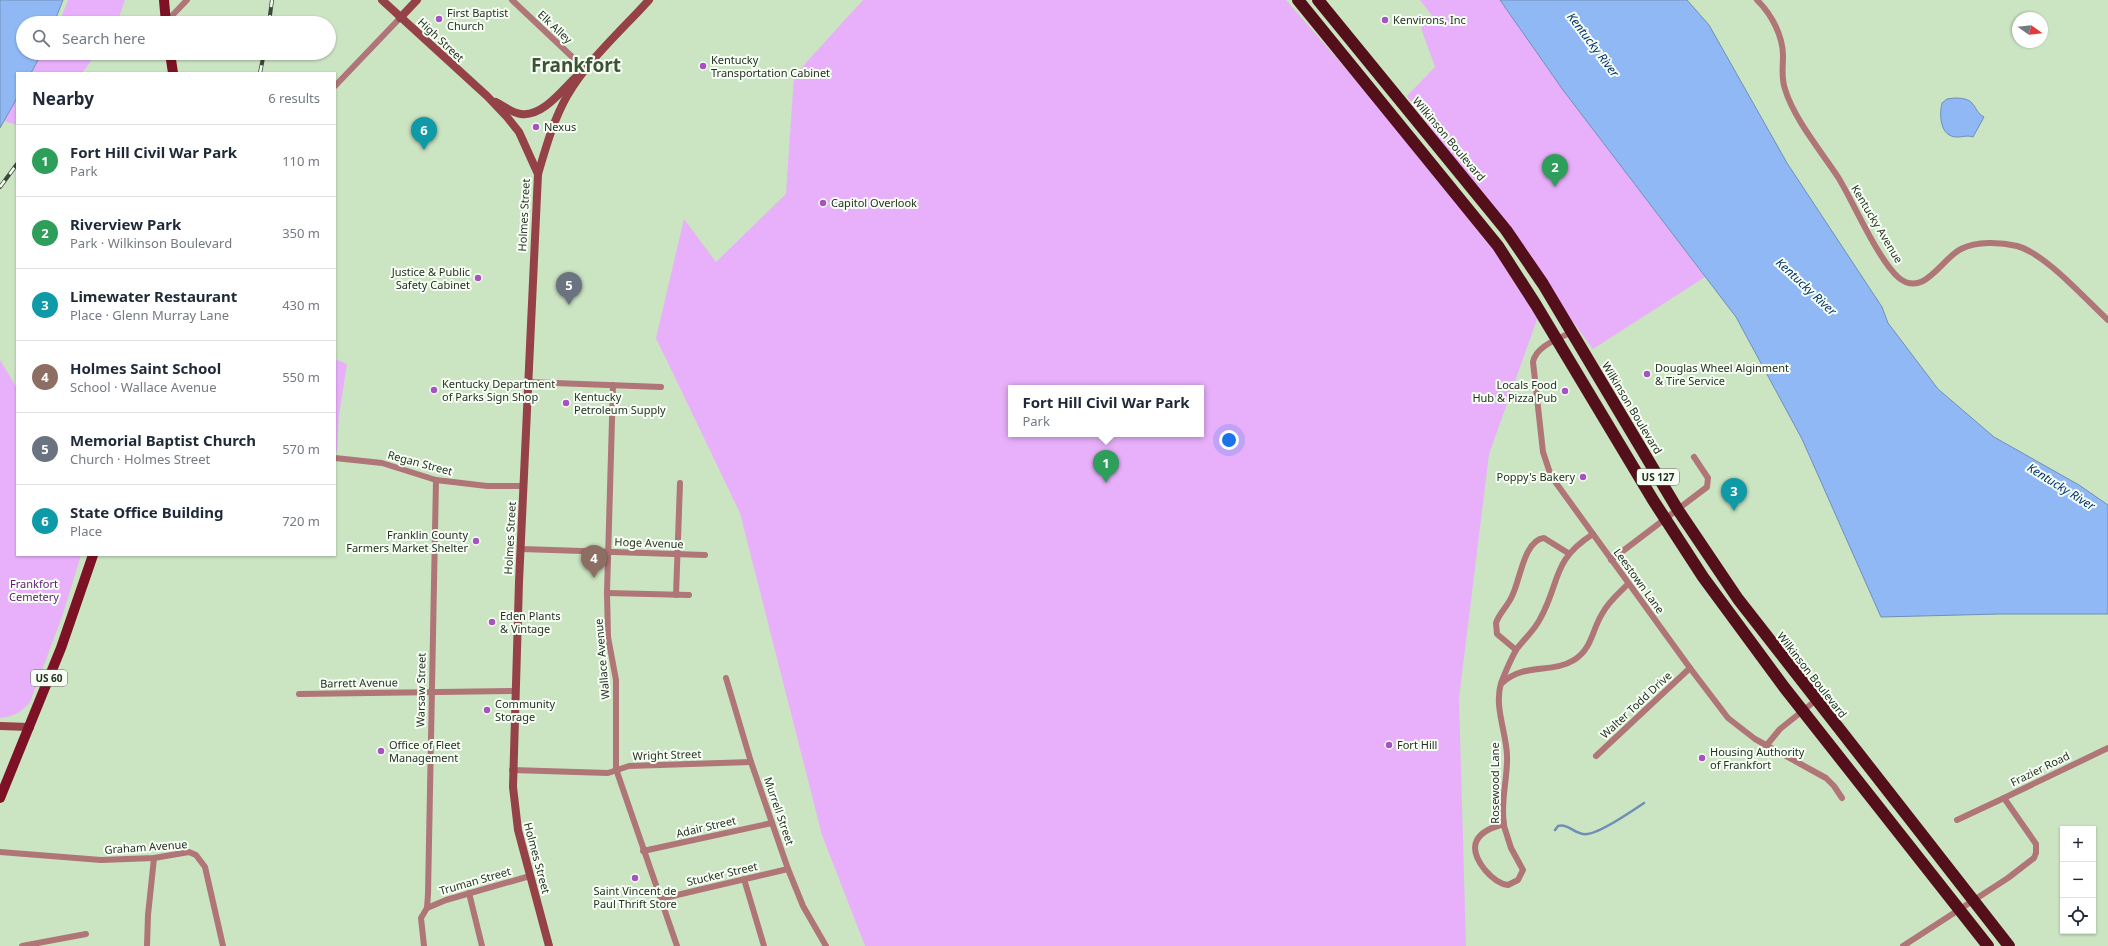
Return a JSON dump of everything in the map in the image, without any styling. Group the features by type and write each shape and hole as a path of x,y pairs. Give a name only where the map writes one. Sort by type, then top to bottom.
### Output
{"highway":[{"name":"US 127","path":"1298,0 1343,58 1484,228 1511,265 1666,520 1729,615 1988,946"},
{"name":"Wilkinson Boulevard","path":"1318,0 1364,59 1493,212 1535,272 1678,510 1738,599 1815,701 2009,946"}],"main road":[{"path":"164,0 165,16"},
{"name":"High Street","path":"382,0 487,96 519,132 538,174"},
{"path":"400,18 417,0"},
{"path":"585,69 645,1"},
{"path":"171,60 173,72"},
{"name":"High Street","path":"487,96 516,113 533,113 542,108 585,69"},
{"name":"Holmes Street","path":"549,946 515,816 512,770 523,486 538,174 551,130 568,95 585,69"},
{"name":"US 60","path":"0,798 61,648 93,556"},
{"path":"0,726 30,727"}],"street":[{"path":"172,16 187,0"},
{"name":"Elk Alley","path":"512,0 585,69"},
{"name":"Kentucky Avenue","path":"1757,0 1771,19 1782,43 1783,78 1789,99 1838,178 1879,250 1898,277 1906,282 1914,284 1922,283 1952,254 1966,246 1995,243 2018,246 2028,250 2047,264 2108,320"},
{"path":"336,85 400,18"},
{"name":"Leestown Lane","path":"1572,332 1542,348 1536,354 1533,362 1543,452 1551,476 1628,584 1728,718 1766,746 1826,778 1834,786 1842,798"},
{"path":"528,382 661,387"},
{"name":"Wallace Avenue","path":"613,385 607,593 608,637 616,680 616,769 677,946"},
{"path":"1611,560 1705,490 1709,484 1707,475 1694,457"},
{"name":"Regan Street","path":"336,458 382,463 436,480 478,485 523,486"},
{"name":"Warsaw Street","path":"424,946 421,918 427,908 429,859 436,480"},
{"path":"676,594 680,483"},
{"name":"Rosewood Lane","path":"1504,824 1489,828 1480,835 1475,847 1478,859 1491,876 1505,885 1512,884 1518,880 1522,872 1522,867 1511,848 1504,824 1507,755 1500,716 1501,683 1516,650 1541,618 1560,565 1568,553 1593,534"},
{"path":"1516,650 1499,637 1496,632 1496,623 1514,594 1529,550 1534,542 1544,538 1568,553"},
{"name":"Hoge Avenue","path":"521,549 706,555"},
{"path":"1501,683 1517,674 1533,668 1562,665 1576,659 1587,648 1602,612 1628,584"},
{"path":"607,593 688,595"},
{"path":"1510,664 1517,674"},
{"name":"Walter Todd Drive","path":"1596,756 1690,668"},
{"name":"Murrell Street","path":"726,678 750,762 788,869 803,906 826,946"},
{"name":"Barrett Avenue","path":"299,694 515,691"},
{"path":"1766,746 1780,729 1815,701"},
{"name":"Frazier Road","path":"1903,946 2026,866 2036,853 2034,842 2004,798 2108,748"},
{"name":"Wright Street","path":"512,770 608,773 616,769 629,766 750,762"},
{"path":"1957,820 2004,798"},
{"name":"Adair Street","path":"644,852 772,823"},
{"name":"Graham Avenue","path":"0,852 101,860 154,858 189,852 201,860 205,867 223,946"},
{"path":"147,946 148,915 154,858"},
{"name":"Stucker Street","path":"660,899 788,869"},
{"name":"Truman Street","path":"427,908 446,900 530,876"},
{"path":"744,879 764,946"},
{"path":"469,893 482,946"},
{"path":"22,946 86,934"}],"green space":[{"path":"68,0 125,0 119,16 62,16"},
{"path":"863,0 1286,0 1477,219 1540,311 1489,454 1459,698 1466,946 865,946 822,835 740,513 656,338 684,219 716,262 786,194 794,76"},
{"path":"1420,0 1500,0 1563,90 1705,277 1593,349 1407,96 1435,67 1421,28 1433,17"},
{"path":"39,60 92,60 83,72 32,72"},
{"path":"16,100 16,125 4,121"},
{"path":"336,359 347,364 339,415 337,452"},
{"name":"Frankfort Cemetery","path":"0,360 16,386 16,556 81,556 63,614 30,702 17,713 0,718"}],"water":[{"path":"0,0 63,0 57,16 16,16 16,60 38,60 32,72 16,72 16,100 0,128"},
{"name":"Kentucky River","path":"1500,0 1687,0 1709,25 1787,163 1882,307 1888,323 1938,389 1994,437 2079,485 2108,505 2108,614 2000,614 1881,617 1802,439 1736,317 1563,90"},
{"path":"1962,98 1971,102 1977,111 1984,117 1973,137 1951,136 1944,129 1941,119 1942,103 1947,99"}],"waterway":[{"path":"1555,830 1558,826 1566,826 1579,833 1593,833 1616,821 1644,803"}],"railway":[{"path":"270,16 272,0"},
{"path":"260,72 263,60"},
{"path":"0,187 16,165"}],"place":[{"name":"First Baptist Church","path":"439,19"},
{"name":"Kenvirons, Inc","path":"1385,20"},
{"name":"Kentucky Transportation Cabinet","path":"703,66"},
{"name":"Nexus","path":"536,127"},
{"name":"State Office Building","path":"424,150"},
{"name":"Riverview Park","path":"1555,187"},
{"name":"Capitol Overlook","path":"823,203"},
{"name":"Justice & Public Safety Cabinet","path":"478,278"},
{"name":"Memorial Baptist Church","path":"569,305"},
{"name":"Douglas Wheel Alginment & Tire Service","path":"1647,374"},
{"name":"Kentucky Department of Parks Sign Shop","path":"434,390"},
{"name":"Locals Food Hub & Pizza Pub","path":"1565,391"},
{"name":"Kentucky Petroleum Supply","path":"566,403"},
{"name":"Poppy's Bakery","path":"1583,477"},
{"name":"Fort Hill Civil War Park","path":"1106,483"},
{"name":"Limewater Restaurant","path":"1734,511"},
{"name":"Franklin County Farmers Market Shelter","path":"476,541"},
{"name":"Holmes Saint School","path":"594,578"},
{"name":"Eden Plants & Vintage","path":"492,622"},
{"name":"Community Storage","path":"487,710"},
{"name":"Fort Hill","path":"1389,745"},
{"name":"Office of Fleet Management","path":"381,751"},
{"name":"Housing Authority of Frankfort","path":"1702,758"},
{"name":"Saint Vincent de Paul Thrift Store","path":"635,878"}],"district":[{"name":"Frankfort","path":"576,65"}]}
